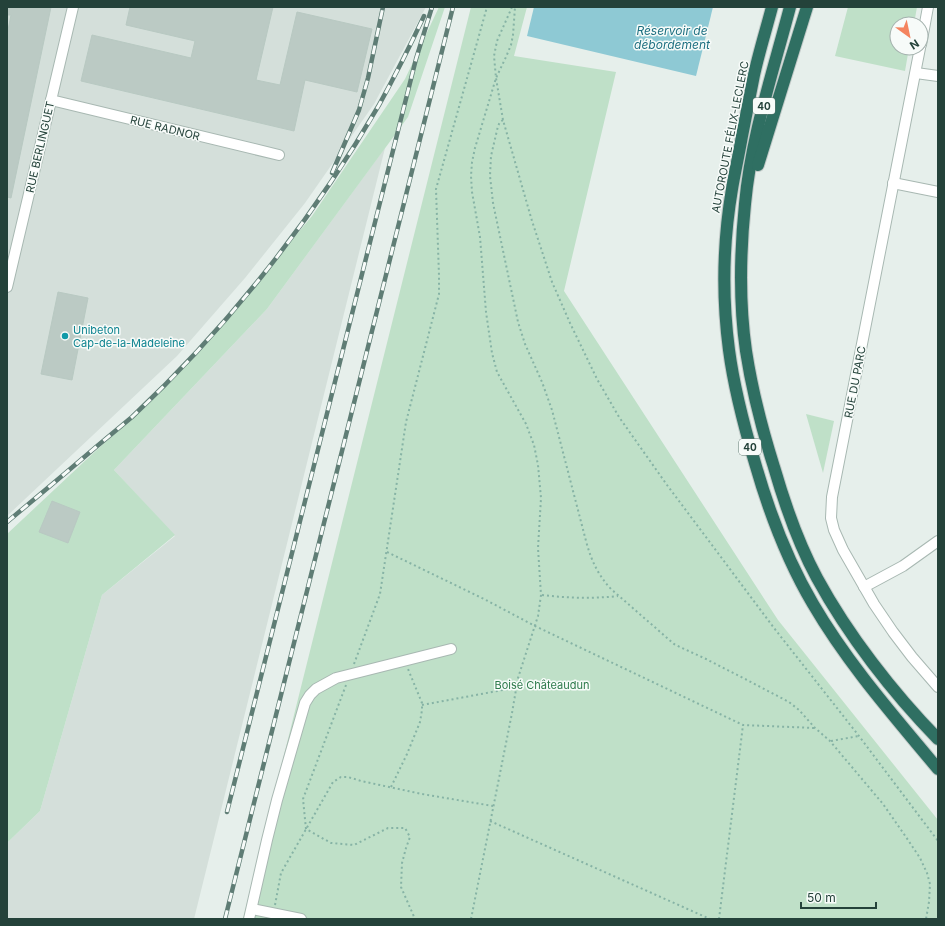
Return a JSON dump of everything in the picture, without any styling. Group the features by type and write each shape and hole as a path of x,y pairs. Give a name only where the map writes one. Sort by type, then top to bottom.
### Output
{"highway":[{"path":"754,75 767,7"},
{"name":"AUTOROUTE FÉLIX-LECLERC","path":"772,7 754,75 732,189 727,229 725,309 729,350 737,396 745,428 777,531 796,573 812,603 854,665 938,769"},
{"name":"40","path":"790,7 757,132 748,177 745,206 741,254 742,291 746,350 753,388 773,465 785,503 794,528 814,571 844,622 859,644 892,686 938,739"},
{"path":"745,206 807,7"}],"street":[{"name":"RUE BERLINGUET","path":"7,287 73,7"},
{"name":"RUE DU PARC","path":"919,56 832,497 831,518 843,550 874,604 901,643 938,687"},
{"path":"916,72 938,76"},
{"name":"RUE RADNOR","path":"51,100 279,155"},
{"path":"893,183 938,192"},
{"path":"864,587 903,566 938,541"},
{"path":"301,919 273,913 250,914 277,800 305,703 310,695 319,687 332,680 350,674 451,649"}],"path":[{"path":"306,830 303,799 380,594 406,422 439,294 436,189 487,7"},
{"path":"512,7 500,33 494,56 503,120 532,221 554,287 575,335 610,403 621,421 671,491 782,638 859,736 938,842"},
{"path":"471,919 520,669 535,626 542,595 538,548 540,492 536,455 526,424 494,363 486,312 480,237 471,169 473,156 496,78 511,44 515,7"},
{"path":"503,120 498,126 490,162 490,185 495,217 518,322 525,344 542,382 552,410 596,570 618,596 674,644 706,658 785,700 799,710 815,728 830,741 883,804 920,858 928,874 930,884 930,902 926,919"},
{"path":"387,552 484,599 535,626 742,725 815,728"},
{"path":"542,595 572,598 618,596"},
{"path":"391,787 420,722 422,705 405,660"},
{"path":"422,705 516,688"},
{"path":"719,919 742,725"},
{"path":"830,741 859,736"},
{"path":"273,913 281,873 333,782 341,777 348,777 422,794 493,806"},
{"path":"490,821 710,919"},
{"path":"306,830 331,843 354,845 388,828 405,828 410,837 402,863 401,887 415,919"}],"shaded area":[{"path":"7,7 426,7 374,104 305,203 245,278 177,356 7,516"},
{"path":"385,148 194,919 7,919 7,843 40,811 102,595 175,536 114,470 267,309"}],"green space":[{"path":"439,7 445,7 408,117 267,309 114,470 175,535 102,595 40,811 7,843 7,534 146,405 194,357 312,216 405,79"},
{"name":"Boisé Châteaudun","path":"471,7 527,7 514,56 616,72 564,291 778,620 938,820 938,919 243,919"},
{"path":"848,7 917,7 915,16 889,16 889,56 908,56 905,71 835,56"},
{"path":"806,414 834,421 823,473"}],"water":[{"name":"Réservoir de débordement","path":"534,7 713,7 696,76 527,36"}],"building":[{"path":"7,7 51,7 11,198 7,197 7,35 11,15 7,15"},
{"path":"130,7 273,7 256,80 280,85 297,12 372,29 357,92 305,80 294,131 81,81 92,35 191,58 195,41 126,25"},
{"name":"Unibeton Cap-de-la-Madeleine","path":"58,292 88,298 72,380 41,374"},
{"path":"52,501 80,512 68,543 39,532"}],"railway":[{"path":"332,173 359,110 368,78 383,7"},
{"path":"227,812 416,59 432,7"},
{"path":"225,919 453,7"},
{"path":"7,522 132,417 202,346 235,309 267,270 326,189 379,105 424,16"}],"place":[{"name":"Unibeton Cap-de-la-Madeleine","path":"65,336"}]}
